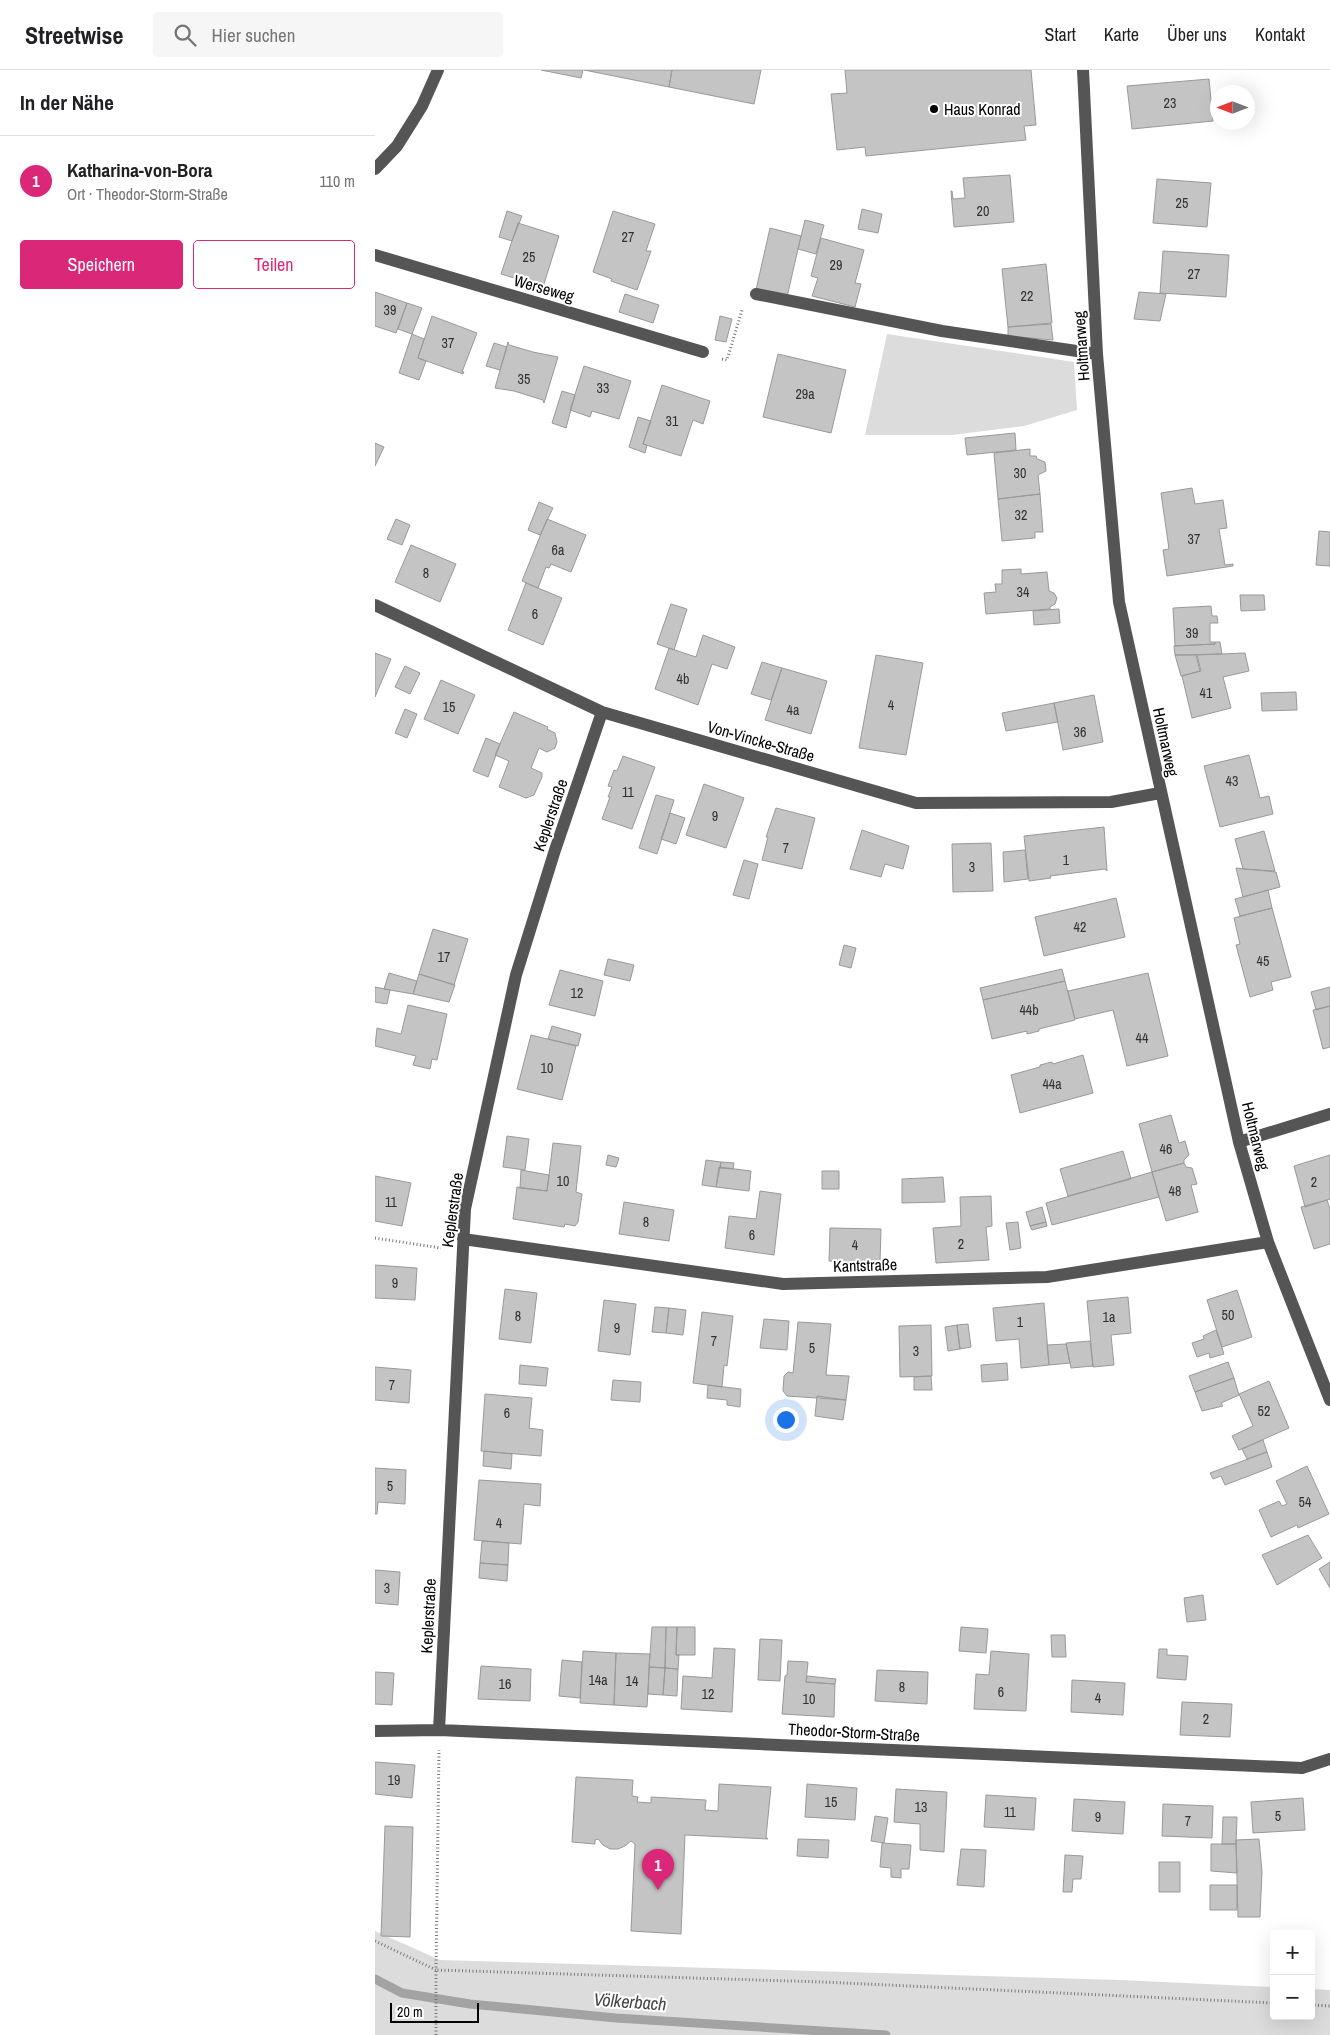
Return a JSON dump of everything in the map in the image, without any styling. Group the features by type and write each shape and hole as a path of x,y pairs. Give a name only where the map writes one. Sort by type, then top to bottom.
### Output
{"street":[{"path":"375,169 397,146 422,106 438,70"},
{"name":"Holtmarweg","path":"1083,70 1097,354 1119,602 1239,1142 1268,1242 1330,1400"},
{"name":"Werseweg","path":"375,255 703,352"},
{"path":"755,294 942,331 1097,354"},
{"name":"Von-Vincke-Straße","path":"375,605 602,712 916,803 1111,802 1160,793"},
{"name":"Keplerstraße","path":"439,1730 465,1209 516,975 555,850 602,712"},
{"path":"1239,1142 1330,1114"},
{"name":"Kantstraße","path":"463,1245 783,1284 1047,1277 1268,1242"},
{"name":"Theodor-Storm-Straße","path":"375,1731 439,1730 1302,1768 1330,1759"}],"path":[{"path":"703,352 727,360 745,298 755,294"},
{"path":"375,1238 463,1245"},
{"path":"436,2035 439,1730"},
{"path":"375,1941 436,1970 823,1982 1270,2003"},
{"path":"1315,2005 1330,2006"}],"shaded area":[{"path":"887,334 1074,362 1077,410 1024,426 952,435 865,435"},
{"path":"375,1931 440,1960 1120,1980 1270,1987 1270,2020 1315,2020 1315,1989 1330,1990 1330,2035 375,2035"}],"building":[{"path":"541,70 583,70 581,78"},
{"path":"584,70 672,70 669,87"},
{"path":"672,70 761,70 754,104 669,87"},
{"name":"Haus Konrad","path":"845,70 1031,70 1036,125 1024,126 1026,140 866,156 865,147 837,150 831,94 847,93"},
{"path":"1209,79 1210,121 1132,129 1127,86"},
{"path":"1010,175 1014,222 954,227 951,191 953,199 965,198 963,178"},
{"path":"1157,179 1211,183 1207,227 1153,223"},
{"path":"862,209 882,214 878,233 858,229"},
{"path":"507,211 522,216 512,241 499,237"},
{"path":"613,211 655,224 646,251 651,251 637,290 611,281 612,279 593,272"},
{"path":"805,220 824,225 816,254 798,249"},
{"path":"518,223 559,236 543,287 501,274"},
{"path":"770,228 801,236 787,297 756,290"},
{"path":"821,238 864,250 855,283 861,284 855,307 812,296 818,278 811,276"},
{"path":"1163,251 1229,255 1226,297 1160,293"},
{"path":"1046,264 1052,323 1008,327 1002,269"},
{"path":"375,292 407,303 396,333 375,326"},
{"path":"1139,292 1166,294 1160,321 1134,319"},
{"path":"625,294 659,305 653,323 619,312"},
{"path":"407,303 422,308 412,334 398,329"},
{"path":"432,316 477,333 462,372 464,372 463,374 418,358"},
{"path":"720,316 732,319 726,342 715,340"},
{"path":"1051,324 1053,340 1008,336 1008,327"},
{"path":"412,334 424,339 418,358 426,361 419,380 399,373"},
{"path":"508,342 509,345 558,357 544,403 543,400 514,391 495,388"},
{"path":"494,343 507,347 500,370 486,366"},
{"path":"778,354 846,370 831,433 763,417"},
{"path":"584,366 631,381 619,419 592,411 590,417 570,410"},
{"path":"662,385 710,401 703,424 693,420 681,456 643,444"},
{"path":"562,391 575,395 566,428 552,423"},
{"path":"638,417 651,421 643,444 647,445 645,453 629,447"},
{"path":"1015,433 1016,450 967,455 965,438"},
{"path":"375,443 384,447 375,466"},
{"path":"1030,449 1030,456 1036,456 1037,459 1045,462 1046,471 1038,475 1040,494 998,499 994,453"},
{"path":"1192,488 1195,504 1223,500 1227,528 1219,529 1225,565 1233,564 1233,566 1167,576 1163,550 1169,549 1161,493"},
{"path":"1040,494 1043,532 1035,532 1035,538 1002,541 998,499"},
{"path":"539,502 553,508 540,535 528,530"},
{"path":"396,519 410,525 402,545 387,539"},
{"path":"547,519 586,535 571,572 551,564 549,568 546,567 538,588 522,581"},
{"path":"1319,531 1330,532 1330,566 1316,565"},
{"path":"411,545 456,564 440,602 395,582"},
{"path":"1021,569 1021,574 1047,572 1049,591 1054,593 1057,598 1055,604 1050,609 986,614 984,593 996,592 995,584 1002,584 1002,570"},
{"path":"526,583 562,598 543,645 508,630"},
{"path":"1240,595 1264,595 1265,610 1241,611"},
{"path":"671,604 687,609 674,650 657,644"},
{"path":"1211,606 1212,616 1217,616 1218,623 1210,623 1210,642 1215,642 1215,644 1175,646 1173,608"},
{"path":"1059,609 1060,623 1034,625 1033,611"},
{"path":"703,635 735,647 727,669 712,664 698,705 655,689 669,648 696,657"},
{"path":"1215,642 1220,642 1222,654 1175,655 1174,646 1215,644"},
{"path":"375,653 391,659 375,697"},
{"path":"1245,653 1249,671 1223,677 1231,708 1192,718 1182,676 1201,671 1197,655"},
{"path":"876,655 923,663 906,755 859,748"},
{"path":"1175,655 1196,655 1200,671 1181,676"},
{"path":"762,662 782,668 771,700 751,694"},
{"path":"405,666 420,673 410,694 395,687"},
{"path":"782,668 827,681 811,734 765,720"},
{"path":"441,680 475,695 458,734 424,719"},
{"path":"1296,692 1297,710 1262,711 1261,693"},
{"path":"1094,695 1103,742 1063,750 1054,703"},
{"path":"1054,703 1058,722 1006,731 1002,713"},
{"path":"405,709 417,714 407,738 395,733"},
{"path":"514,712 548,727 547,729 555,733 557,742 555,748 547,752 539,748 531,768 542,773 542,777 534,795 526,798 499,787 509,761 495,755"},
{"path":"486,738 500,744 488,777 473,771"},
{"path":"1249,755 1260,798 1269,796 1273,814 1220,827 1204,766"},
{"path":"623,756 655,767 632,829 602,819 612,787 608,786 614,770 617,771"},
{"path":"704,784 744,798 726,848 686,835"},
{"path":"656,795 674,800 657,854 639,848"},
{"path":"776,808 815,818 802,869 762,860 768,837 766,837"},
{"path":"670,813 685,818 676,844 661,839"},
{"path":"1104,827 1107,871 1105,869 1050,876 1051,878 1029,881 1024,836"},
{"path":"862,830 909,846 903,869 885,864 881,877 850,869"},
{"path":"1264,831 1275,871 1243,869 1235,839"},
{"path":"991,843 993,891 953,892 952,844"},
{"path":"1025,850 1028,879 1004,882 1003,852"},
{"path":"744,860 758,864 749,899 733,895"},
{"path":"1236,868 1276,872 1280,887 1243,897"},
{"path":"1268,890 1272,908 1240,916 1235,899"},
{"path":"1116,898 1125,937 1044,956 1035,917"},
{"path":"1272,908 1291,977 1271,982 1273,990 1250,997 1236,945 1240,944 1234,918"},
{"path":"433,929 468,939 454,985 419,974"},
{"path":"844,945 856,948 851,968 839,965"},
{"path":"608,959 634,965 630,981 604,975"},
{"path":"1062,969 1065,981 983,1000 980,988"},
{"path":"560,970 603,981 595,1016 549,1005"},
{"path":"389,973 417,981 413,994 384,989"},
{"path":"1148,973 1168,1056 1127,1066 1113,1010 1075,1019 1068,991"},
{"path":"419,974 455,985 449,1002 413,994"},
{"path":"1065,981 1075,1020 1027,1034 1027,1031 992,1039 983,1000"},
{"path":"375,987 390,990 387,1004 375,1002"},
{"path":"1330,987 1330,1006 1316,1010 1311,992"},
{"path":"408,1005 447,1014 437,1060 432,1059 430,1069 413,1065 416,1056 375,1046 377,1028 401,1034"},
{"path":"1330,1006 1330,1047 1323,1049 1313,1010"},
{"path":"552,1026 581,1034 578,1046 548,1039"},
{"path":"531,1035 576,1046 562,1100 517,1089"},
{"path":"1083,1055 1093,1093 1020,1113 1011,1075 1040,1067 1040,1065 1052,1062 1053,1064"},
{"path":"1171,1115 1179,1143 1185,1141 1189,1155 1184,1160 1184,1163 1152,1172 1139,1124"},
{"path":"507,1136 529,1139 525,1170 503,1167"},
{"path":"553,1143 581,1146 576,1192 582,1194 578,1222 575,1226 565,1224 564,1227 513,1219 517,1187 547,1191"},
{"path":"1123,1151 1131,1179 1068,1196 1060,1169"},
{"path":"608,1155 619,1158 616,1167 606,1165"},
{"path":"1330,1155 1330,1199 1305,1207 1294,1166"},
{"path":"706,1160 721,1162 716,1187 702,1185"},
{"path":"721,1162 734,1163 733,1169 720,1168"},
{"path":"1184,1163 1186,1167 1192,1168 1197,1184 1191,1185 1198,1212 1166,1221 1152,1172"},
{"path":"719,1167 751,1171 749,1191 716,1187"},
{"path":"521,1170 549,1175 547,1191 520,1188"},
{"path":"822,1171 839,1171 839,1189 822,1189"},
{"path":"1152,1172 1159,1197 1052,1225 1046,1203"},
{"path":"375,1176 411,1183 402,1226 375,1221"},
{"path":"943,1177 945,1202 902,1203 902,1179"},
{"path":"760,1191 781,1194 774,1255 725,1248 729,1216 756,1219"},
{"path":"991,1196 992,1226 986,1227 989,1260 936,1263 933,1228 961,1226 960,1197"},
{"path":"1327,1200 1330,1209 1330,1244 1314,1249 1301,1207"},
{"path":"624,1202 674,1210 669,1241 619,1234"},
{"path":"1042,1207 1046,1222 1030,1226 1026,1212"},
{"path":"1018,1222 1021,1248 1010,1250 1006,1223"},
{"path":"1046,1222 1047,1226 1032,1230 1030,1226"},
{"path":"830,1228 881,1229 880,1263 829,1261"},
{"path":"375,1265 417,1268 415,1300 375,1298"},
{"path":"505,1289 537,1293 531,1343 499,1339"},
{"path":"1237,1290 1252,1337 1222,1347 1207,1300"},
{"path":"1128,1297 1131,1333 1111,1335 1114,1365 1093,1367 1087,1301"},
{"path":"604,1300 636,1304 630,1355 598,1351"},
{"path":"1044,1303 1049,1365 1021,1368 1019,1339 996,1341 993,1308"},
{"path":"655,1307 669,1308 666,1333 652,1332"},
{"path":"669,1308 686,1310 683,1335 666,1333"},
{"path":"702,1312 733,1316 727,1366 724,1365 722,1387 693,1383"},
{"path":"764,1319 789,1321 787,1350 760,1348"},
{"path":"798,1322 831,1324 826,1375 849,1376 846,1400 787,1396 783,1391 784,1376 788,1372 793,1373"},
{"path":"968,1324 971,1347 960,1349 957,1325"},
{"path":"931,1325 932,1376 900,1377 899,1326"},
{"path":"957,1325 960,1349 948,1351 945,1327"},
{"path":"1216,1330 1224,1354 1210,1358 1209,1353 1197,1357 1192,1343 1204,1339 1203,1336"},
{"path":"1090,1341 1093,1366 1071,1368 1066,1343"},
{"path":"1066,1344 1070,1363 1049,1365 1047,1345"},
{"path":"1228,1362 1234,1378 1195,1392 1189,1376"},
{"path":"1007,1363 1008,1380 982,1382 981,1365"},
{"path":"520,1365 548,1368 546,1386 519,1384"},
{"path":"375,1367 411,1370 409,1403 375,1400"},
{"path":"931,1376 932,1390 914,1390 914,1377"},
{"path":"1234,1378 1239,1395 1221,1403 1223,1406 1202,1411 1195,1392"},
{"path":"613,1380 641,1382 640,1402 611,1400"},
{"path":"1269,1381 1289,1428 1239,1450 1232,1436 1253,1426 1239,1394"},
{"path":"708,1385 741,1389 740,1407 727,1405 727,1400 707,1398"},
{"path":"485,1394 532,1398 529,1428 543,1430 541,1456 481,1451"},
{"path":"817,1396 846,1400 843,1420 815,1416"},
{"path":"1263,1440 1267,1452 1247,1459 1242,1449"},
{"path":"484,1451 512,1454 511,1469 483,1466"},
{"path":"1267,1452 1272,1467 1225,1485 1221,1476 1213,1479 1210,1473"},
{"path":"1307,1466 1329,1514 1298,1528 1297,1525 1271,1537 1259,1510 1279,1501 1282,1506 1287,1504 1276,1481"},
{"path":"375,1468 406,1470 405,1504 378,1502 377,1514 375,1514"},
{"path":"479,1480 541,1484 540,1506 524,1504 521,1544 474,1540"},
{"path":"1308,1535 1322,1558 1277,1585 1262,1555"},
{"path":"482,1541 509,1543 508,1565 480,1563"},
{"path":"1330,1562 1330,1588 1319,1569"},
{"path":"480,1563 508,1565 507,1581 479,1578"},
{"path":"375,1570 400,1572 398,1605 375,1603"},
{"path":"1203,1595 1206,1620 1187,1622 1184,1598"},
{"path":"652,1627 666,1627 665,1668 649,1667"},
{"path":"666,1627 677,1627 676,1655 679,1655 678,1669 665,1668"},
{"path":"677,1627 695,1627 695,1655 676,1655"},
{"path":"961,1627 988,1629 986,1653 959,1651"},
{"path":"1051,1635 1065,1635 1066,1657 1052,1657"},
{"path":"760,1639 782,1640 780,1681 758,1680"},
{"path":"714,1648 735,1649 732,1712 681,1709 683,1676 712,1678"},
{"path":"1159,1649 1167,1649 1167,1655 1188,1656 1186,1680 1157,1678"},
{"path":"583,1651 616,1653 614,1705 580,1703"},
{"path":"991,1651 1029,1654 1026,1711 974,1709 976,1674 989,1675"},
{"path":"616,1653 650,1654 647,1707 614,1705"},
{"path":"562,1660 582,1662 580,1698 559,1696"},
{"path":"788,1661 808,1662 806,1682 835,1684 834,1717 782,1714"},
{"path":"481,1666 531,1669 530,1701 478,1699"},
{"path":"649,1667 665,1668 663,1695 648,1694"},
{"path":"665,1668 678,1669 677,1696 663,1695"},
{"path":"877,1670 928,1672 927,1704 875,1701"},
{"path":"375,1672 394,1673 392,1705 375,1704"},
{"path":"807,1676 836,1679 835,1684 806,1682"},
{"path":"1072,1680 1125,1683 1123,1715 1071,1712"},
{"path":"1182,1702 1232,1704 1230,1737 1180,1735"},
{"path":"375,1762 415,1765 412,1798 375,1794"},
{"path":"576,1777 633,1780 632,1796 638,1797 637,1802 651,1803 651,1797 706,1800 705,1810 718,1811 719,1784 771,1787 766,1837 768,1839 685,1835 681,1934 631,1931 635,1844 631,1841 618,1849 610,1849 598,1839 595,1840 595,1844 572,1842"},
{"path":"807,1784 857,1788 855,1820 805,1817"},
{"path":"896,1789 947,1792 944,1852 920,1850 920,1824 894,1822"},
{"path":"986,1795 1036,1798 1034,1830 984,1827"},
{"path":"1303,1798 1305,1830 1253,1833 1251,1802"},
{"path":"1074,1799 1125,1802 1123,1834 1072,1831"},
{"path":"1163,1804 1213,1806 1212,1838 1162,1836"},
{"path":"875,1816 888,1818 884,1843 871,1841"},
{"path":"1223,1817 1237,1817 1236,1844 1222,1844"},
{"path":"385,1826 413,1827 410,1937 381,1936"},
{"path":"798,1839 829,1840 828,1858 797,1856"},
{"path":"1259,1839 1262,1872 1260,1917 1238,1917 1236,1840"},
{"path":"882,1843 911,1845 909,1869 901,1869 901,1878 891,1877 891,1868 880,1867"},
{"path":"1211,1844 1236,1844 1237,1873 1211,1871"},
{"path":"961,1849 986,1850 984,1887 957,1885"},
{"path":"1065,1855 1083,1856 1081,1879 1073,1879 1072,1892 1063,1892"},
{"path":"1159,1862 1180,1862 1180,1892 1159,1892"},
{"path":"1210,1885 1237,1885 1237,1910 1210,1910"}],"waterway":[{"name":"Völkerbach","path":"375,1979 402,1993 470,2004 616,2018 886,2035"}],"place":[{"name":"Haus Konrad","path":"934,109"},
{"name":"Katharina-von-Bora","path":"658,1890"}]}
